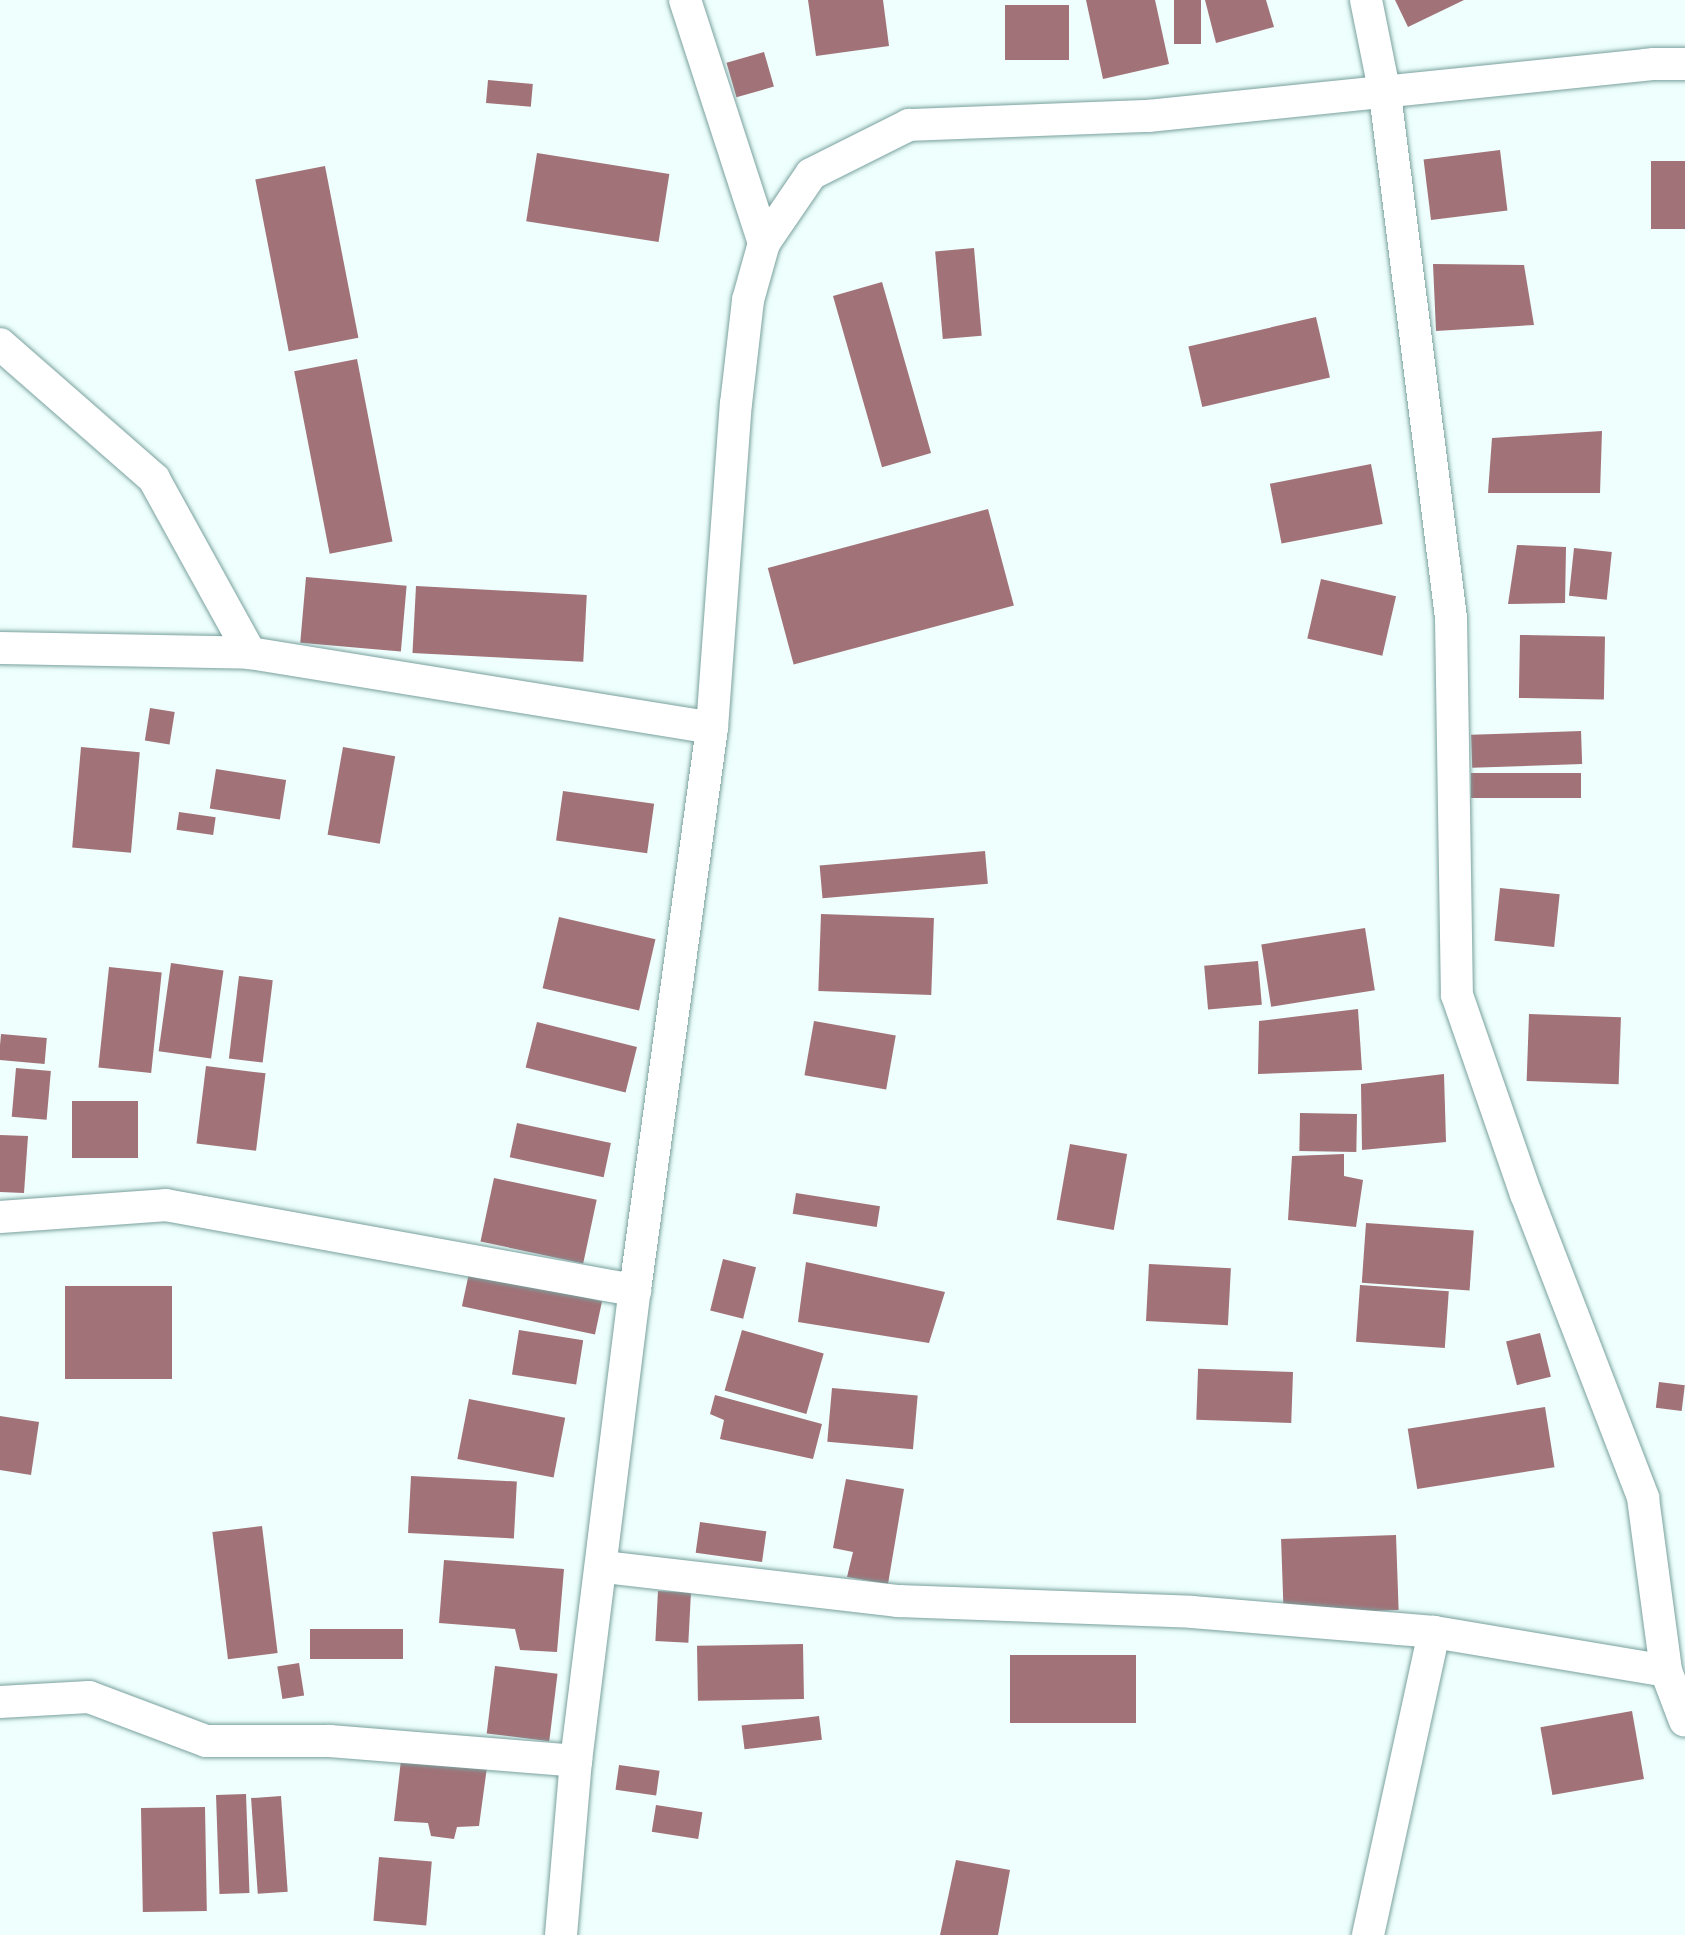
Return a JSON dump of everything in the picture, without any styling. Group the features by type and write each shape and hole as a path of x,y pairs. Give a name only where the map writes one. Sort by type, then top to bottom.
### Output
{"street":[{"path":"685,0 764,243"},
{"path":"1366,0 1385,94 1451,618 1457,995 1526,1194 1644,1498 1666,1672 1685,1721"},
{"path":"561,1935 576,1761 712,728 736,404 748,300 764,243 811,174 909,125 1148,116 1685,64"},
{"path":"0,344 154,479 250,653"},
{"path":"0,648 250,653 712,728"},
{"path":"0,1217 166,1205 635,1290"},
{"path":"604,1566 898,1601 1192,1612 1434,1632 1666,1672"},
{"path":"1368,1935 1434,1632"},
{"path":"0,1702 89,1697 206,1741 330,1740 576,1761"}],"building":[{"path":"808,0 883,0 889,46 816,56"},
{"path":"1086,0 1155,0 1169,64 1103,79"},
{"path":"1174,0 1201,0 1201,44 1174,44"},
{"path":"1205,0 1266,0 1274,27 1216,43"},
{"path":"1395,0 1464,0 1408,27"},
{"path":"1005,5 1069,5 1069,60 1005,60"},
{"path":"764,52 774,87 736,97 727,63"},
{"path":"488,80 533,84 531,107 486,103"},
{"path":"1500,150 1507,211 1431,220 1424,159"},
{"path":"537,153 669,174 659,242 526,221"},
{"path":"1651,161 1685,161 1685,229 1651,229"},
{"path":"325,166 358,338 289,351 255,180"},
{"path":"974,248 982,336 943,339 935,251"},
{"path":"1433,264 1524,265 1534,325 1436,331"},
{"path":"882,282 931,453 882,467 833,296"},
{"path":"1316,317 1330,377 1202,407 1188,346"},
{"path":"357,359 392,542 330,554 294,371"},
{"path":"1602,431 1600,493 1488,493 1492,438"},
{"path":"1371,464 1383,524 1282,544 1270,484"},
{"path":"988,509 1014,606 794,665 768,568"},
{"path":"1517,545 1566,547 1565,603 1508,604"},
{"path":"1574,548 1612,552 1607,600 1569,596"},
{"path":"306,577 407,586 401,652 300,643"},
{"path":"1321,579 1396,596 1382,656 1307,638"},
{"path":"416,586 587,595 583,662 412,653"},
{"path":"1520,635 1605,636 1604,699 1519,698"},
{"path":"150,708 175,712 170,745 145,741"},
{"path":"1581,731 1582,764 1472,768 1471,735"},
{"path":"81,747 140,752 131,853 72,848"},
{"path":"343,747 395,756 380,844 328,835"},
{"path":"216,769 286,780 280,820 210,809"},
{"path":"1471,773 1581,773 1581,798 1471,798"},
{"path":"563,791 654,804 647,853 556,841"},
{"path":"179,812 216,817 213,835 176,830"},
{"path":"985,851 988,884 823,898 820,865"},
{"path":"1500,888 1560,894 1554,947 1494,941"},
{"path":"821,914 934,918 931,995 818,991"},
{"path":"559,917 655,939 639,1010 543,988"},
{"path":"1365,928 1375,990 1271,1007 1261,944"},
{"path":"1258,961 1262,1005 1208,1010 1204,966"},
{"path":"171,963 223,970 211,1059 159,1051"},
{"path":"109,967 162,973 151,1073 98,1067"},
{"path":"239,976 273,980 263,1063 229,1058"},
{"path":"1358,1009 1362,1070 1258,1074 1259,1021"},
{"path":"1529,1014 1621,1017 1619,1084 1527,1081"},
{"path":"814,1021 896,1035 886,1090 804,1075"},
{"path":"537,1022 637,1047 626,1093 526,1068"},
{"path":"1,1034 47,1038 45,1064 0,1060"},
{"path":"206,1066 266,1073 256,1151 196,1143"},
{"path":"16,1068 51,1071 47,1120 12,1117"},
{"path":"1444,1074 1446,1142 1362,1150 1361,1084"},
{"path":"72,1101 138,1101 138,1158 72,1158"},
{"path":"1300,1113 1357,1114 1356,1152 1299,1151"},
{"path":"517,1123 611,1143 604,1177 510,1157"},
{"path":"0,1135 28,1136 24,1193 0,1192"},
{"path":"1070,1144 1127,1154 1114,1230 1057,1220"},
{"path":"1344,1154 1344,1176 1363,1180 1356,1227 1288,1220 1292,1156"},
{"path":"494,1178 597,1200 583,1263 480,1242"},
{"path":"796,1193 880,1206 877,1227 793,1214"},
{"path":"1366,1223 1474,1231 1470,1290 1362,1283"},
{"path":"723,1259 756,1267 743,1319 710,1310"},
{"path":"806,1262 945,1292 929,1343 798,1322"},
{"path":"1149,1264 1231,1268 1228,1325 1146,1321"},
{"path":"469,1273 602,1301 595,1335 462,1306"},
{"path":"1360,1285 1449,1291 1445,1348 1356,1342"},
{"path":"65,1286 172,1286 172,1379 65,1379"},
{"path":"519,1330 583,1340 576,1385 512,1374"},
{"path":"742,1330 824,1353 806,1414 725,1391"},
{"path":"1540,1333 1551,1377 1517,1385 1506,1341"},
{"path":"1198,1369 1293,1372 1291,1423 1196,1420"},
{"path":"1659,1382 1685,1385 1682,1411 1656,1408"},
{"path":"832,1388 918,1395 913,1449 827,1442"},
{"path":"715,1395 822,1424 813,1459 720,1439 724,1420 710,1414"},
{"path":"469,1399 565,1418 554,1478 457,1459"},
{"path":"1545,1407 1555,1467 1417,1489 1408,1429"},
{"path":"0,1416 39,1422 31,1475 0,1470"},
{"path":"411,1476 517,1482 514,1538 408,1533"},
{"path":"846,1479 904,1489 888,1584 847,1577 853,1552 833,1548"},
{"path":"700,1522 766,1531 762,1562 696,1553"},
{"path":"262,1526 278,1653 228,1659 212,1532"},
{"path":"1396,1535 1399,1610 1284,1614 1281,1539"},
{"path":"444,1560 564,1569 557,1652 520,1650 515,1629 439,1623"},
{"path":"658,1591 691,1593 688,1643 655,1641"},
{"path":"310,1629 403,1629 403,1659 310,1659"},
{"path":"803,1644 804,1699 698,1701 697,1646"},
{"path":"1010,1655 1136,1655 1136,1723 1010,1723"},
{"path":"299,1663 304,1696 282,1699 277,1666"},
{"path":"495,1666 558,1674 549,1741 487,1733"},
{"path":"1632,1711 1644,1779 1552,1795 1540,1727"},
{"path":"819,1716 822,1740 745,1749 742,1726"},
{"path":"401,1760 487,1767 479,1826 457,1827 454,1839 431,1836 428,1823 394,1821"},
{"path":"619,1765 660,1771 656,1795 616,1790"},
{"path":"246,1794 249,1893 219,1894 216,1795"},
{"path":"281,1796 288,1892 258,1894 251,1798"},
{"path":"656,1805 702,1812 698,1839 652,1832"},
{"path":"205,1807 207,1911 143,1912 141,1808"},
{"path":"379,1857 432,1862 426,1925 373,1921"},
{"path":"956,1860 1010,1870 998,1935 940,1935"}]}
